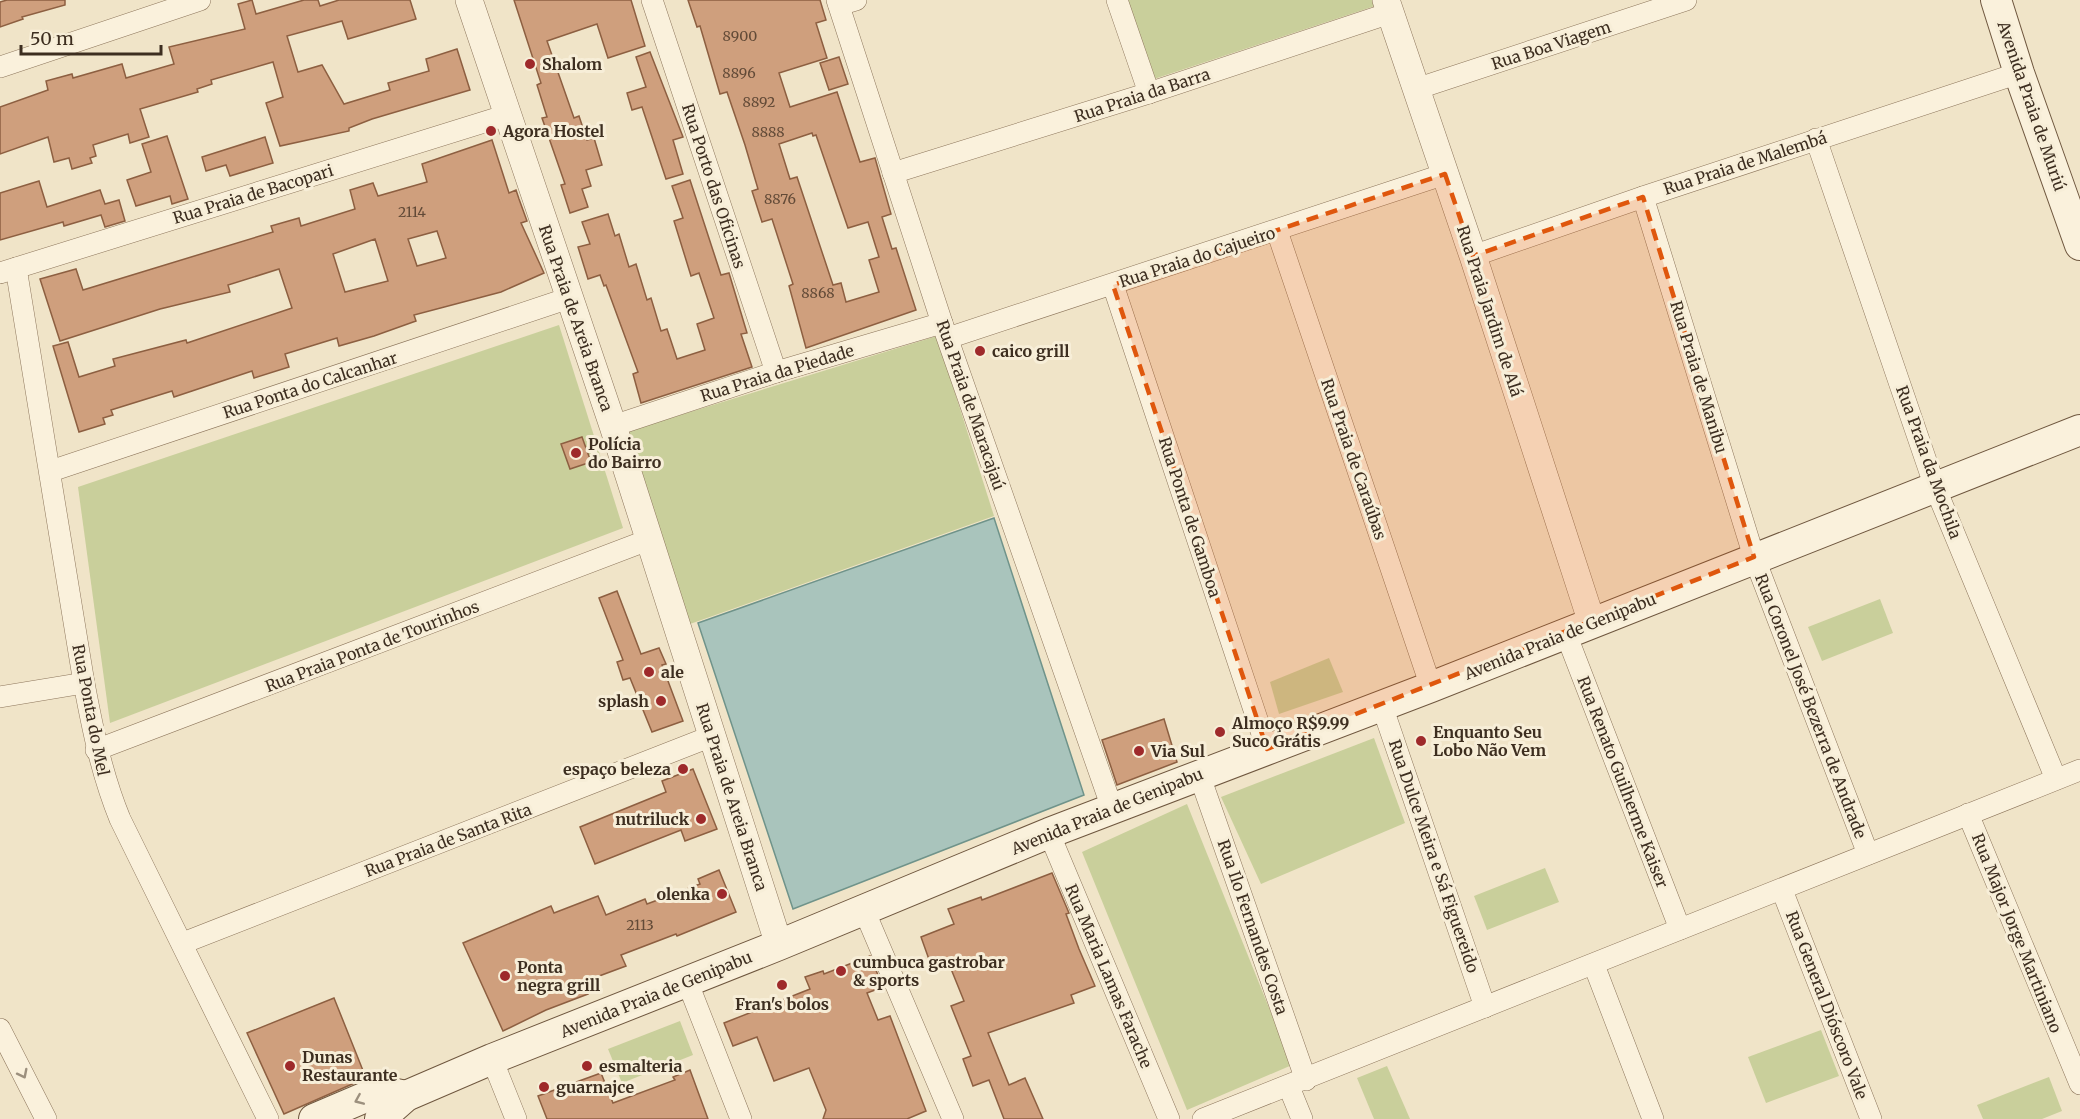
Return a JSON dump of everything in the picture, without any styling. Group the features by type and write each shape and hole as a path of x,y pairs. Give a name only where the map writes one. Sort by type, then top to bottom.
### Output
{"main road":[{"name":"Avenida Praia de Muriú","path":"1996,0 2019,73 2080,245"},
{"name":"Avenida Praia de Genipabu","path":"380,1119 406,1096 492,1059 779,945 1049,833 1431,687 2080,430"},
{"name":"Avenida Praia de Genipabu","path":"314,1119 375,1093 386,1092 406,1096"}],"street":[{"path":"0,67 200,0"},
{"name":"Rua Praia de Areia Branca","path":"469,0 613,426 779,945"},
{"name":"Rua Porto das Oficinas","path":"652,0 776,372"},
{"path":"1117,0 1149,93"},
{"name":"Rua Boa Viagem","path":"1416,89 1686,0"},
{"name":"Rua Praia de Maracajaú","path":"844,2 892,173 1112,808"},
{"name":"Rua Praia da Barra","path":"892,173 1149,93 1388,6"},
{"name":"Rua Praia Jardim de Alá","path":"1388,6 1473,256 1579,628"},
{"name":"Rua Praia de Malembá","path":"1473,256 1816,139 2019,73"},
{"name":"Rua Praia de Bacopari","path":"8,270 507,115"},
{"name":"Rua Praia da Mochila","path":"1816,139 1935,487 2056,779"},
{"name":"Rua Praia do Cajueiro","path":"945,331 1113,285 1445,174"},
{"name":"Rua Praia de Manibu","path":"1643,197 1754,558"},
{"name":"Rua Praia de Caraúbas","path":"1277,231 1431,687"},
{"name":"Rua Ponta do Mel","path":"8,270 51,471 96,750 120,819 268,1119"},
{"name":"Rua Ponta de Gamboa","path":"1113,285 1267,749"},
{"name":"Rua Ponta do Calcanhar","path":"51,471 569,298"},
{"name":"Rua Praia da Piedade","path":"613,426 776,372 945,331"},
{"name":"Rua Praia Ponta de Tourinhos","path":"96,750 648,540"},
{"name":"Rua Coronel José Bezerra de Andrade","path":"1754,558 1868,854"},
{"name":"Rua Renato Guilherme Kaiser","path":"1579,628 1680,929"},
{"path":"0,697 84,683"},
{"name":"Rua Dulce Meira e Sá Figuereido","path":"1382,706 1485,1007"},
{"name":"Rua Praia de Santa Rita","path":"183,944 712,736"},
{"path":"1203,1119 2080,770"},
{"name":"Rua Ilo Fernandes Costa","path":"1199,774 1297,1083 1302,1119"},
{"name":"Rua Major Jorge Martiniano","path":"1968,814 2080,1084"},
{"name":"Rua Maria Lamas Farache","path":"1049,833 1169,1119"},
{"name":"Rua General Dióscoro Vale","path":"1782,890 1871,1119"},
{"path":"864,910 953,1119"},
{"path":"1594,964 1653,1119"},
{"path":"687,981 741,1119"},
{"path":"0,1029 46,1119"},
{"path":"492,1059 516,1119"}],"highlighted area":[{"path":"1445,174 1473,256 1643,197 1754,557 1267,749 1113,285"}],"green space":[{"path":"1128,0 1376,0 1378,5 1154,79"},
{"path":"559,325 623,528 110,723 78,487"},
{"path":"937,336 994,516 690,624 625,432"},
{"path":"1880,599 1893,633 1822,661 1808,627"},
{"path":"1329,658 1343,692 1279,714 1270,682"},
{"path":"1374,738 1405,823 1261,884 1221,797"},
{"path":"1187,804 1292,1065 1187,1110 1082,852"},
{"path":"1545,868 1559,902 1487,930 1474,896"},
{"path":"680,1021 693,1055 622,1083 608,1049"},
{"path":"1821,1030 1839,1076 1766,1103 1748,1057"},
{"path":"1387,1066 1410,1119 1374,1119 1357,1078"},
{"path":"2049,1077 2062,1111 2042,1119 1983,1119 1977,1105"}],"water":[{"path":"994,518 1084,795 793,909 698,623"}],"building":[{"path":"65,0 65,5 22,17 23,19 0,27 0,2"},
{"path":"252,0 256,14 304,0 318,0 320,6 339,0 410,0 416,19 348,39 342,21 287,36 298,72 322,65 344,104 390,90 388,83 429,71 426,59 457,49 470,90 372,119 349,128 349,131 280,146 266,103 283,97 273,62 211,80 212,84 197,89 198,92 140,109 149,137 130,143 128,134 93,145 96,156 90,158 92,163 72,169 69,158 54,162 48,137 0,154 0,107 48,90 46,81 72,74 73,78 122,64 126,78 174,64 169,47 245,29 238,4"},
{"path":"514,0 631,0 645,46 608,58 597,24 547,41 574,118 579,116 587,140 594,138 602,165 586,170 591,186 582,189 588,207 570,213 561,185 565,184 542,118 547,117 537,85 541,83"},
{"path":"688,0 820,0 826,20 816,23 827,58 779,73 790,107 837,92 860,162 875,158 891,214 882,217 892,249 896,248 916,310 806,348 789,286 793,284 772,219 762,222 752,191 758,189 745,145 727,92 720,94 700,26 697,27","holes":["812,133 813,136 816,135 848,228 868,222 879,257 869,260 879,292 846,302 841,283 833,285 797,177 790,179 779,144"]},
{"path":"650,52 683,137 673,140 683,174 666,179 642,107 632,110 627,93 646,87 636,57"},
{"path":"839,57 848,84 829,90 820,63"},
{"path":"167,136 188,199 172,204 170,196 136,206 127,180 151,172 142,144"},
{"path":"265,137 273,163 230,176 226,165 206,171 202,157"},
{"path":"492,140 509,193 516,190 527,221 521,223 544,273 501,292 414,315 416,321 374,336 339,346 337,338 285,354 289,367 254,378 252,371 174,397 172,391 111,410 113,415 103,418 105,424 79,432 53,346 68,342 79,377 115,366 113,359 186,340 187,343 292,308 279,269 228,285 230,292 160,309 60,341 40,279 76,269 83,290 273,232 271,226 299,218 301,226 355,209 350,190 373,183 378,196 427,182 422,164","holes":["437,231 446,258 417,266 408,239","375,239 388,281 345,292 333,254"]},
{"path":"690,180 721,275 729,273 747,333 741,334 752,367 641,403 633,374 638,372 606,285 604,286 600,275 588,279 578,247 590,244 582,222 608,214 615,236 619,234 629,267 636,264 647,300 651,298 661,331 667,329 677,359 705,350 697,324 714,318 699,273 691,276 674,221 683,218 672,186"},
{"path":"39,181 47,207 100,190 105,204 119,200 125,221 105,227 101,215 64,226 63,222 0,240 0,193"},
{"name":"Polícia do Bairro","path":"582,437 591,462 570,469 561,444"},
{"path":"617,591 641,654 659,648 666,664 662,665 683,721 652,732 630,678 623,680 617,662 623,660 599,598"},
{"name":"Via Sul","path":"1164,719 1177,762 1117,785 1102,740"},
{"path":"693,769 717,829 685,841 681,830 595,864 580,827 666,792 662,781"},
{"path":"719,870 736,912 677,936 676,934 621,955 626,966 583,982 588,994 546,1010 503,1031 463,943 551,906 554,913 598,896 606,915 645,899 647,904 700,884 698,879"},
{"path":"1052,873 1095,986 1071,995 1074,1003 988,1033 1009,1085 1025,1078 1043,1119 1004,1119 989,1080 973,1086 963,1059 971,1056 951,1006 964,1001 947,959 931,965 921,937 954,924 948,909 981,897 982,900"},
{"path":"870,956 883,987 867,993 878,1020 890,1016 926,1111 907,1119 823,1119 826,1110 809,1068 774,1081 757,1037 733,1046 724,1023 810,989 805,977 823,971 824,974"},
{"path":"334,998 366,1078 284,1114 247,1033"},
{"path":"690,1070 708,1119 547,1119 538,1096 601,1073 613,1103 675,1080 673,1077"}],"place":[{"name":"Shalom","path":"530,64"},
{"name":"Agora Hostel","path":"491,131"},
{"name":"caico grill","path":"980,351"},
{"name":"Polícia do Bairro","path":"576,453"},
{"name":"ale","path":"649,672"},
{"name":"splash","path":"661,701"},
{"name":"Almoço R$9.99 Suco Grátis","path":"1220,732"},
{"name":"Enquanto Seu Lobo Não Vem","path":"1421,741"},
{"name":"Via Sul","path":"1139,751"},
{"name":"espaço beleza","path":"683,769"},
{"name":"nutriluck","path":"701,819"},
{"name":"olenka","path":"722,894"},
{"name":"cumbuca gastrobar & sports","path":"841,971"},
{"name":"Ponta negra grill","path":"505,976"},
{"name":"Fran's bolos","path":"782,985"},
{"name":"Dunas Restaurante","path":"290,1066"},
{"name":"esmalteria","path":"587,1066"},
{"name":"guarnajce","path":"544,1087"}]}
